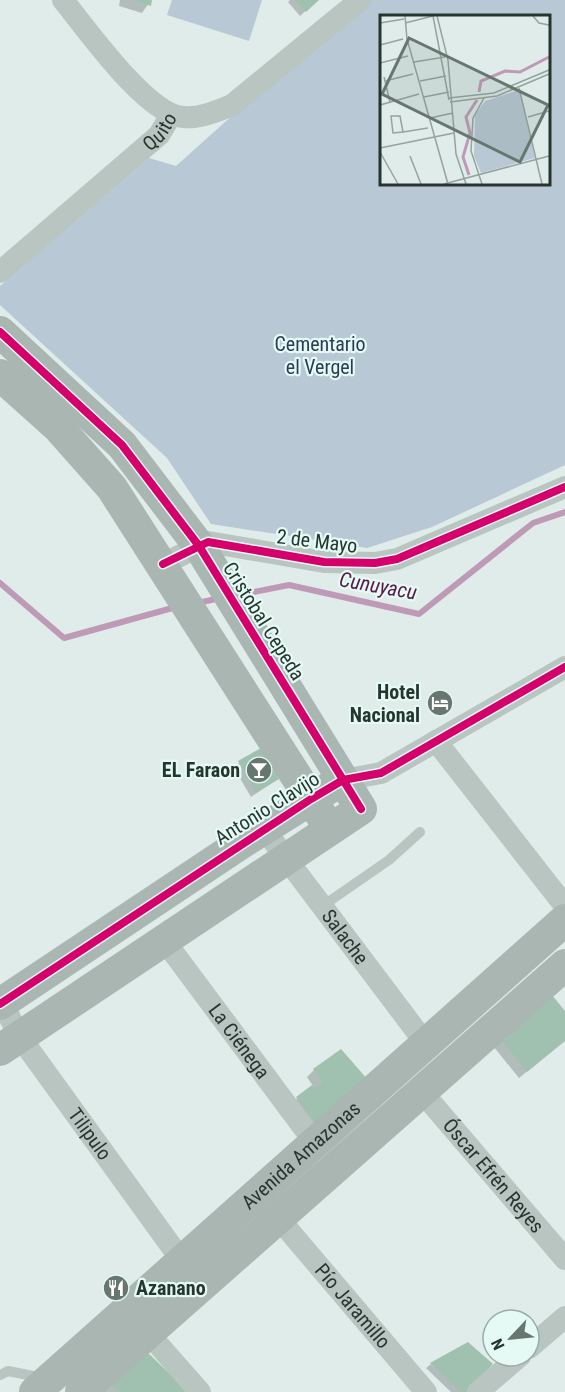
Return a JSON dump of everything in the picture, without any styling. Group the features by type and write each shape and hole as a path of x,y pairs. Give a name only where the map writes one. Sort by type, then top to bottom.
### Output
{"street":[{"path":"63,0 120,69 154,105 171,115"},
{"name":"Quito","path":"0,272 159,135 171,115 198,116 232,105 360,0"},
{"name":"Cristobal Cepeda","path":"0,332 122,445 198,546 361,808"},
{"path":"0,375 57,426 112,488 205,628 330,829"},
{"name":"2 de Mayo","path":"170,575 198,546 217,542 324,562 375,563 398,559 424,550 565,487"},
{"name":"Antonio Clavijo","path":"1,1004 311,799 343,780 381,773 565,667"},
{"path":"436,741 565,906"},
{"path":"10,1043 361,808 381,773"},
{"name":"Salache","path":"264,829 426,1044"},
{"name":"Avenida Amazonas","path":"42,1386 565,920"},
{"name":"La Ciénega","path":"164,940 315,1143"},
{"name":"Avenida Amazonas","path":"81,1392 279,1220 565,965"},
{"name":"Tilipulo","path":"1,1004 10,1043 182,1261"},
{"name":"Óscar Efrén Reyes","path":"422,1092 565,1259"},
{"name":"Pío Jaramillo","path":"279,1220 426,1392"},
{"path":"541,1338 565,1317"},
{"path":"148,1333 200,1392"},
{"path":"478,1392 506,1368"}],"lane":[{"path":"321,907 389,860 420,832"},
{"path":"0,1374 17,1371 42,1386"}],"green space":[{"path":"172,0 262,0 249,41 167,15"},
{"name":"Cementario el Vergel","path":"361,0 565,0 565,465 432,527 367,548 211,524 167,458 0,305 0,286 149,158 176,166"}],"building":[{"path":"133,0 152,0 151,6"},
{"path":"295,0 319,0 306,12"},
{"name":"EL Faraon","path":"261,748 279,779 256,793 238,761"},
{"path":"552,995 565,1011 565,1041 527,1072 500,1038"},
{"path":"341,1049 368,1080 315,1124 296,1097 312,1085 315,1088 323,1082 313,1069"},
{"path":"468,1342 481,1353 481,1368 489,1368 467,1392 461,1392 430,1363"},
{"path":"143,1348 186,1392 120,1392 110,1382"}],"waterway":[{"name":"Cunuyacu","path":"239,595 289,585 419,614 533,523 565,512"},
{"name":"Cunuyacu","path":"0,583 64,638 176,607"},
{"name":"Cunuyacu","path":"198,603 220,598"}],"cycle path":[{"path":"0,332 122,445 199,546 361,809"},
{"path":"163,564 208,542 324,562 375,563 397,559 565,487"},
{"path":"0,1004 311,799 343,780 381,773 565,667"}],"place":[{"name":"Hotel Nacional","path":"440,703"},
{"name":"EL Faraon","path":"259,770"},
{"name":"Azanano","path":"116,1288"}]}
